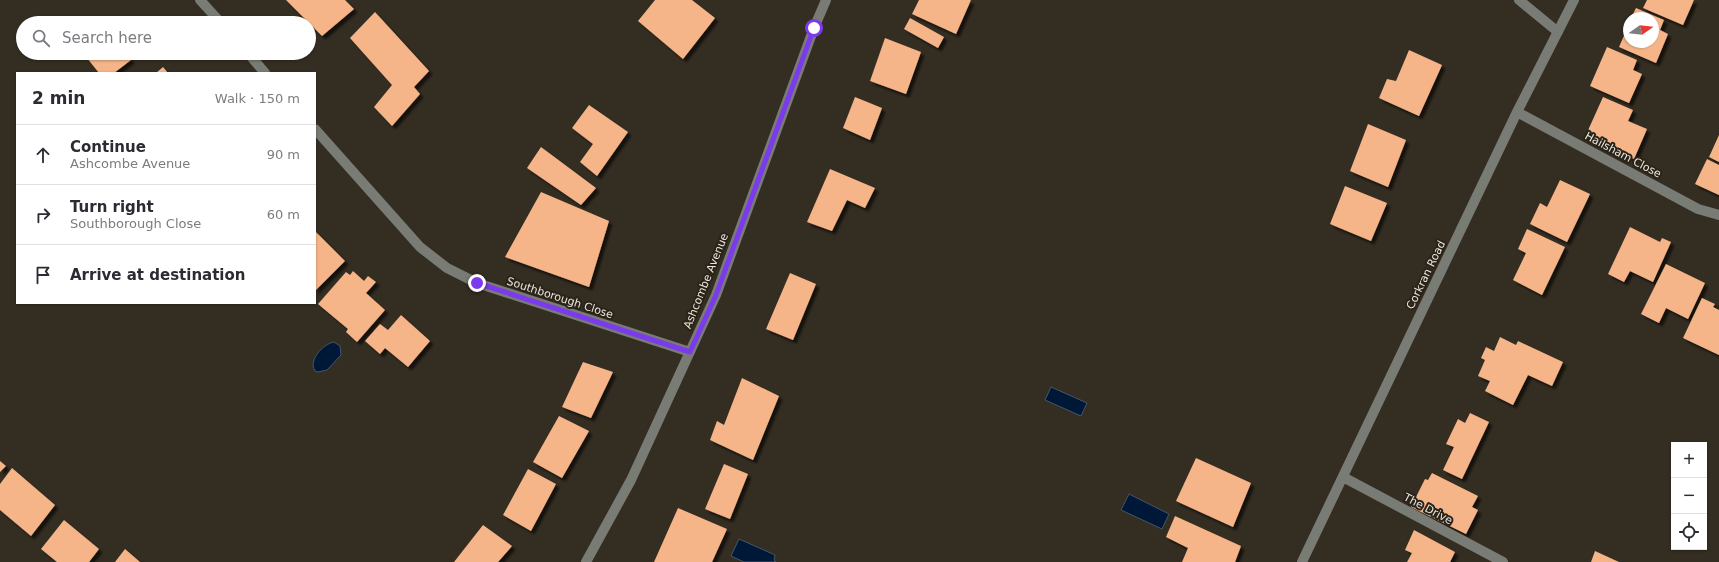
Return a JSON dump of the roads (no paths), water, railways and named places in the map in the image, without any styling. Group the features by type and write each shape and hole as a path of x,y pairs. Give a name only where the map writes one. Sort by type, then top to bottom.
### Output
{"street":[{"path":"200,0 215,16"},
{"name":"Ashcombe Avenue","path":"586,562 631,480 716,295 814,28 826,0"},
{"path":"1519,0 1558,32"},
{"name":"Corkran Road","path":"1302,562 1517,112 1574,0"},
{"path":"254,60 264,72"},
{"name":"Hailsham Close","path":"1517,112 1698,209 1719,215"},
{"name":"Southborough Close","path":"316,130 420,247 447,268 477,283 690,352"},
{"name":"The Drive","path":"1342,476 1503,562"}],"water":[{"path":"334,342 340,346 341,355 327,370 318,372 315,371 313,362 318,353 325,346"},
{"path":"1051,387 1087,403 1081,416 1045,400"},
{"path":"1129,494 1169,514 1162,529 1121,510"},
{"path":"739,539 775,555 774,560 776,562 744,562 731,556"}]}
